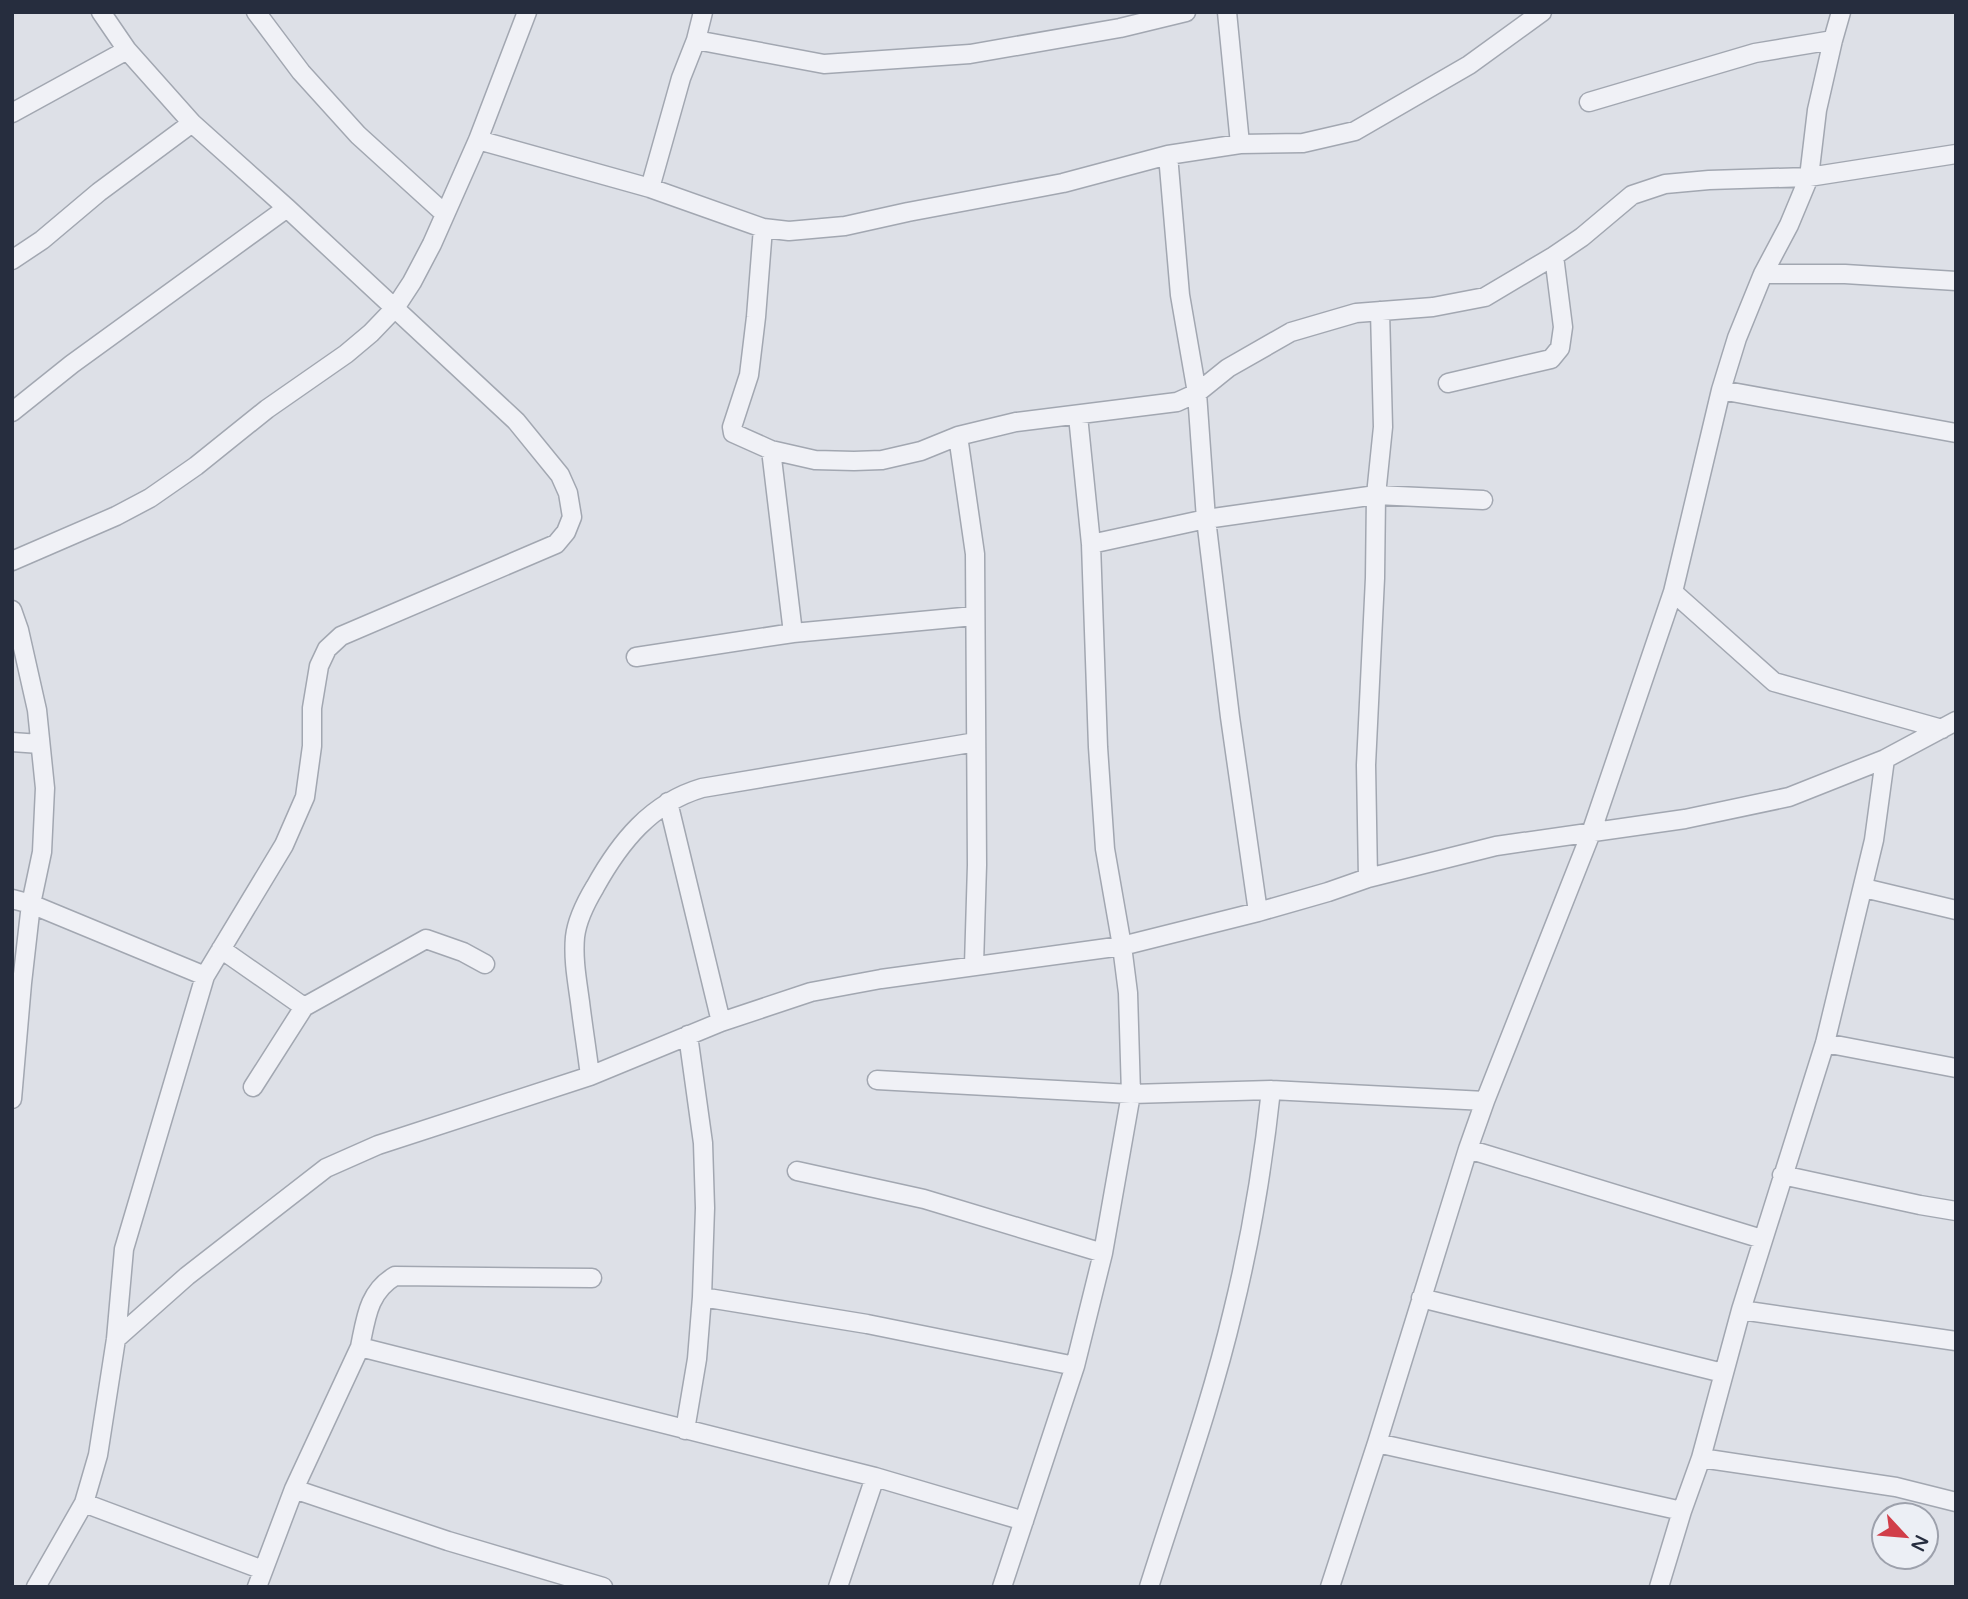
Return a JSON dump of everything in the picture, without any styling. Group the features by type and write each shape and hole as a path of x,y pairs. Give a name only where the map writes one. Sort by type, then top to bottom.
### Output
{"street":[{"path":"36,1587 84,1503 98,1455 116,1339 124,1249 205,976 284,845 305,797 312,746 312,708 319,666 327,649 341,636 556,544 572,517 568,493 560,475 516,421 287,208 191,123 127,50 101,12"},
{"path":"256,12 301,72 358,135 445,214"},
{"path":"12,561 117,516 150,498 196,466 267,409 346,354 395,309 432,244 478,139 527,12"},
{"path":"650,188 703,12"},
{"path":"696,40 824,64 970,54 1120,28 1186,12"},
{"path":"1227,12 1240,144"},
{"path":"478,139 650,188 763,228 789,231 845,226 1063,183 1168,155 1240,144 1303,143 1355,131 1469,65 1542,12"},
{"path":"1330,1587 1468,1149 1591,832 1673,593 1721,390 1737,338 1763,274 1789,225 1809,177 1817,110 1841,12"},
{"path":"1589,102 1755,53 1833,40"},
{"path":"12,113 127,50"},
{"path":"12,260 42,240 99,192 191,123"},
{"path":"763,228 748,375 732,427 733,433 771,450 815,460 873,460 921,452 958,436 1016,422 1177,402 1196,393 1228,368 1291,332 1356,313 1433,307 1485,296 1555,256 1632,195 1665,184 1809,177 1956,154"},
{"path":"1168,155 1180,295 1196,393 1206,519 1230,717 1258,912"},
{"path":"12,412 72,364 287,208"},
{"path":"1448,383 1551,359 1560,348 1563,327 1555,256"},
{"path":"1763,274 1845,274 1956,281"},
{"path":"1368,878 1366,765 1376,495 1383,427 1380,311"},
{"path":"1721,390 1956,433"},
{"path":"1002,1587 1075,1366 1102,1253 1131,1094 1128,993 1105,849 1098,747 1091,544 1078,415"},
{"path":"958,436 975,554 978,865 974,965"},
{"path":"771,450 793,633"},
{"path":"1091,544 1206,519 1376,495 1483,500"},
{"path":"1673,593 1774,682 1949,725"},
{"path":"12,610 37,710 45,788 42,852 31,904 12,1099"},
{"path":"636,657 793,633 974,615"},
{"path":"116,1339 187,1276 326,1168 378,1144 590,1076 721,1022 811,992 974,965 1122,946 1258,912 1368,878 1496,846 1685,819 1789,797 1885,759 1949,725"},
{"path":"12,742 40,744"},
{"path":"590,1076 575,963 575,935 584,906 608,863 631,832 668,802 702,788 976,742"},
{"path":"1659,1587 1701,1458 1762,1239 1825,1043 1864,888 1874,840 1885,759"},
{"path":"668,802 721,1022"},
{"path":"1864,888 1956,910"},
{"path":"12,899 31,904 205,976"},
{"path":"253,1087 304,1007 426,939 463,952 485,964"},
{"path":"221,949 304,1007"},
{"path":"685,1430 697,1359 705,1208 703,1143 688,1035"},
{"path":"1825,1043 1956,1068"},
{"path":"877,1080 1131,1094 1271,1090 1485,1101"},
{"path":"1149,1587 1214,1384 1233,1311 1264,1156 1271,1090"},
{"path":"1468,1149 1762,1239"},
{"path":"797,1171 924,1199 1102,1253"},
{"path":"1782,1175 1956,1211"},
{"path":"84,1503 260,1578 294,1489 360,1347 367,1316 382,1283 395,1276 592,1278"},
{"path":"702,1297 867,1324 1075,1366"},
{"path":"1422,1298 1723,1373"},
{"path":"1741,1310 1956,1341"},
{"path":"360,1347 875,1477 1024,1521"},
{"path":"1377,1443 1682,1511"},
{"path":"1701,1458 1896,1487 1956,1502"},
{"path":"838,1587 875,1477"},
{"path":"294,1489 448,1541 603,1587"}]}
